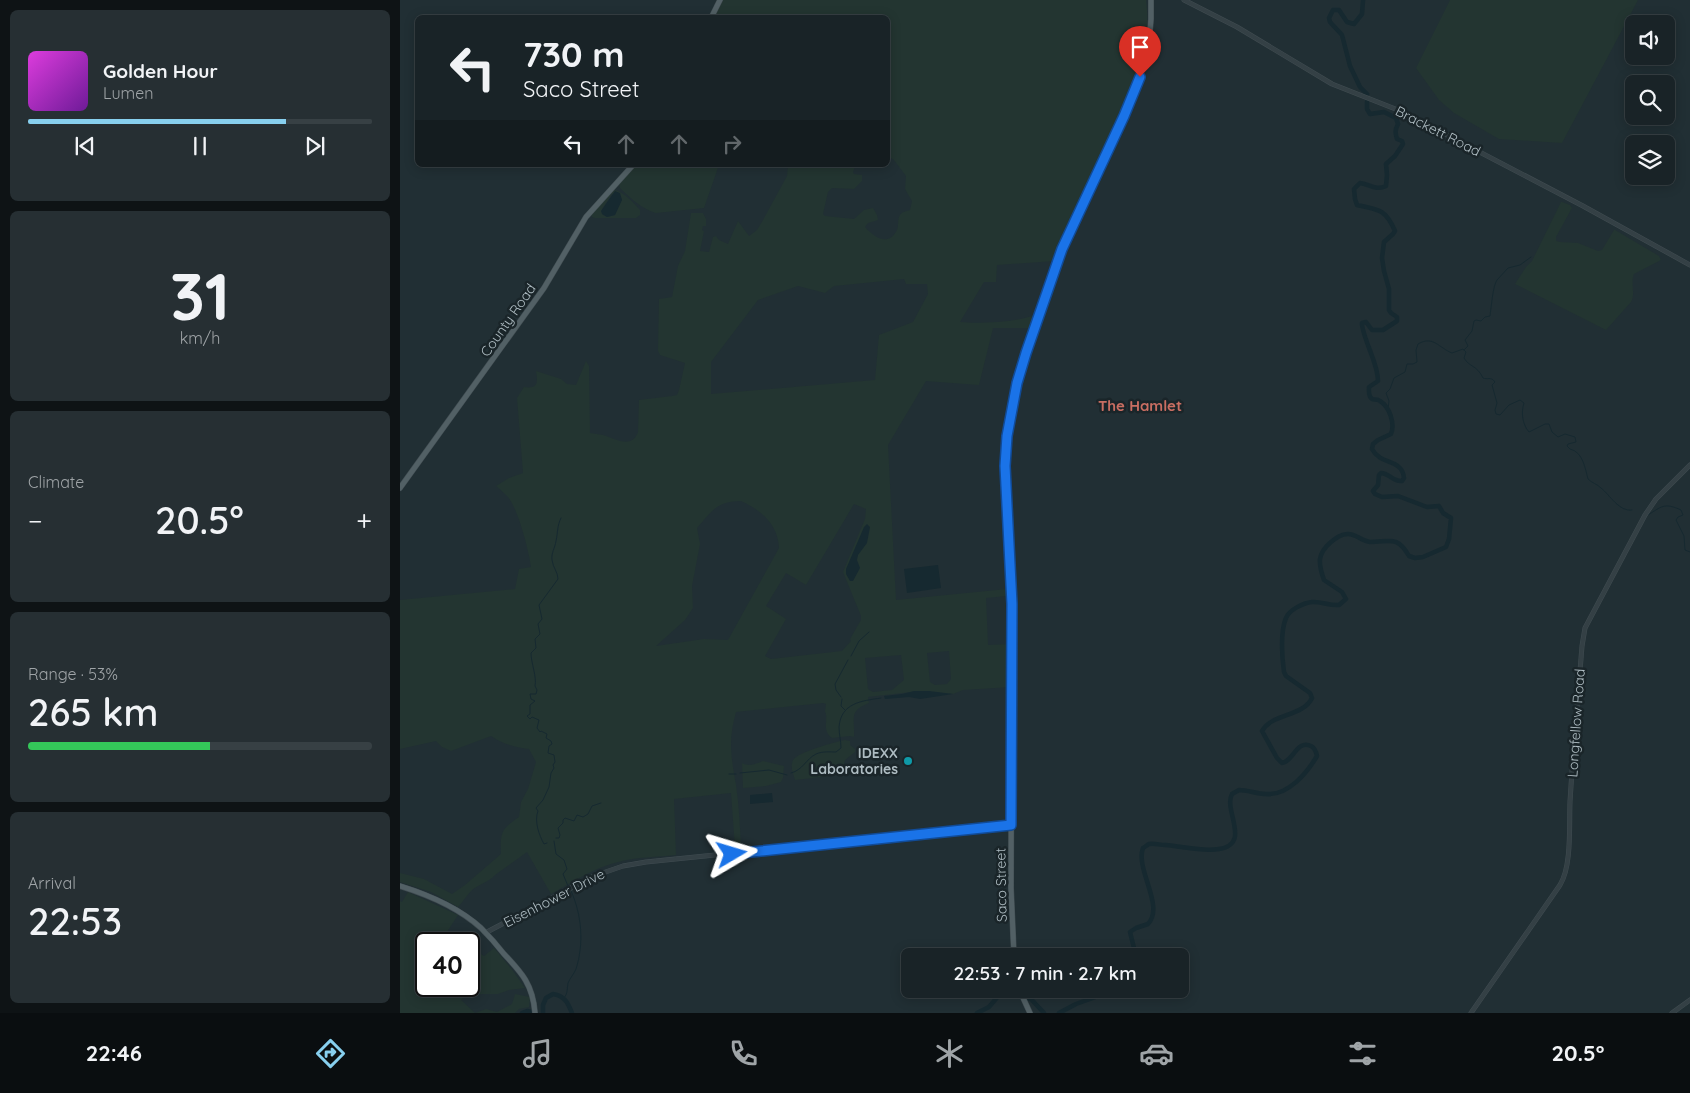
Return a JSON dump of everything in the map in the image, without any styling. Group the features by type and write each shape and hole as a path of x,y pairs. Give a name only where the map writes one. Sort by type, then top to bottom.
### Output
{"main road":[{"path":"712,15 720,0"},
{"name":"Saco Street","path":"1014,948 1011,888 1012,604 1005,466 1007,436 1017,383 1062,249 1138,83 1149,43 1151,0"},
{"name":"County Road","path":"400,488 541,292 586,217 631,167"},
{"path":"400,886 444,903 485,932 525,978 531,989 535,1012"},
{"path":"1023,998 1030,1013"}],"street":[{"name":"Brackett Road","path":"1184,0 1237,27 1337,86 1403,112 1690,265"},
{"name":"Longfellow Road","path":"1471,1013 1560,885 1566,873 1582,646 1586,626 1648,509 1690,465"},
{"name":"Eisenhower Drive","path":"485,932 588,879 623,866 646,862 1011,825"},
{"path":"1672,1013 1690,1000"}],"green space":[{"path":"722,0 1146,0 1146,41 1136,81 1055,261 997,265 996,282 984,282 960,322 996,322 1032,316 1034,319 1032,328 993,328 979,385 926,381 888,445 896,600 1007,589 1007,596 986,598 988,645 1012,644 1011,687 963,690 953,694 920,691 868,697 869,703 855,712 854,737 832,738 829,735 826,728 826,704 823,703 736,712 731,748 738,800 741,847 735,848 731,793 674,799 676,855 618,862 583,876 551,894 527,852 471,891 458,907 431,892 400,882 400,873 424,879 452,894 501,854 503,832 508,825 519,817 521,802 528,789 536,762 529,749 509,745 491,736 451,751 442,747 436,741 400,749 400,600 515,589 519,569 531,567 516,511 508,497 496,486 509,478 523,473 517,398 524,387 532,387 536,384 536,371 561,379 567,384 576,385 586,361 589,366 590,433 627,442 632,440 638,432 639,400 677,395 679,390 685,363 660,355 658,351 659,299 672,297 678,266 685,251 691,213 703,213 706,219 706,226 703,226 702,230 704,231 700,251 709,252 713,237 716,236 719,240 728,244 738,221 749,236 757,230 787,176 788,167 855,167 853,172 854,174 862,175 862,181 854,189 832,188 828,192 823,214 825,216 854,219 864,210 873,208 878,220 868,223 865,227 876,237 881,239 889,238 898,228 900,215 910,210 912,201 905,189 906,176 890,157 890,15 715,15","holes":["904,279 906,284 927,284 928,294 913,322 879,335 875,380 711,394 711,362 758,300 798,286 825,293 834,286","741,501 762,513 772,525 778,539 779,548 728,640 704,639 656,646 685,620 693,608 692,586 700,544 697,528 720,505","854,504 866,509 865,519 843,572 861,616 861,620 850,639 851,641 842,651 771,659 765,656 786,619 766,606 786,573 806,585","949,651 951,679 947,684 935,685 930,682 927,653","901,655 904,680 892,690 873,692 868,689 865,658"]},
{"path":"1450,0 1638,0 1630,15 1625,15 1625,24 1562,143 1499,139 1454,113 1439,100 1416,68"},
{"path":"633,167 718,167 704,208 656,213 641,206 632,199 620,188 619,183"},
{"path":"613,190 624,194 640,210 640,215 636,218 595,218 592,217 591,213","holes":["612,194 622,199 615,215 607,217 602,214 602,209"]},
{"path":"1561,202 1570,205 1572,208 1556,237 1556,241 1578,243 1598,251 1602,250 1615,230 1659,256 1661,260 1634,274 1631,302 1606,330 1515,284 1532,261"},
{"path":"845,740 850,741 850,745 855,749 855,752 845,760 843,769 830,776 795,780 792,765 796,757 817,748"},
{"path":"763,761 784,766 781,782 766,786 743,788 742,763 750,765"},
{"path":"408,892 458,915 447,932 415,932 415,997 464,997 461,1000 475,1013 400,1013 400,901 402,902"},
{"path":"494,948 525,988 509,990 498,994 480,994 480,953 484,956"},
{"path":"515,994 530,997 529,1007 519,1009 515,1013 475,1013 486,1009 497,1012 512,1004"}],"water":[{"path":"615,191 620,193 622,200 615,215 607,217 601,211"},
{"path":"867,524 870,527 867,543 858,555 857,560 860,568 853,581 850,581 846,574 846,569"},
{"path":"938,565 941,588 907,593 904,569"},
{"path":"914,691 953,694 920,699 909,697 885,699 884,696"},
{"path":"772,793 773,802 750,804 750,795"}],"waterway":[{"path":"1363,0 1362,14 1354,24 1347,22 1339,10 1333,10 1329,18 1330,22 1342,35 1350,66 1360,87 1367,94"},
{"path":"1134,948 1130,932 1148,924 1152,916 1153,907 1143,866 1143,848 1149,844 1205,850 1229,846 1234,841 1235,834 1230,801 1232,794 1239,790 1266,794 1282,791 1296,782 1317,756 1316,751 1311,746 1306,745 1299,748 1286,762 1282,763 1277,758 1262,731 1273,721 1302,709 1312,698 1310,693 1286,676 1284,672 1282,638 1286,618 1297,607 1315,602 1339,605 1346,599 1342,592 1324,580 1320,559 1326,546 1337,538 1348,534 1370,542 1397,542 1405,549 1409,556 1415,558 1423,557 1446,547 1449,539 1451,518 1443,513 1439,506 1427,507 1398,496 1382,497 1373,491 1378,485 1381,473 1399,481 1402,481 1404,478 1399,467 1381,458 1372,449 1373,444 1378,440 1391,434 1392,425 1391,416 1384,404 1372,399 1369,395 1369,387 1378,381 1374,360 1362,325 1362,323 1366,322 1372,330 1383,330 1397,321 1397,317 1389,310 1389,289 1382,258 1384,242 1395,231 1388,218 1380,211 1357,205 1354,189 1360,183 1376,188 1386,186 1386,164 1395,156 1403,144 1396,137 1398,124 1396,118 1384,112 1370,114 1367,109 1367,102"},
{"path":"1464,350 1468,346 1465,340 1472,331 1474,321 1481,321 1485,317 1490,316 1493,292 1497,280 1508,268 1520,265 1531,257"},
{"path":"1388,409 1389,401 1386,393 1390,389 1394,378 1405,372 1407,364 1417,362 1416,350 1418,344 1428,341 1436,343 1452,353 1463,349 1466,352 1464,358 1466,361 1483,378 1494,380 1495,382 1492,385 1497,403 1496,414 1500,415 1509,405 1520,400 1524,403 1523,418 1529,432 1549,424 1552,432 1558,437 1565,434 1575,437 1576,442 1567,446 1581,457 1588,479 1619,506 1632,510"},
{"path":"1648,515 1667,506 1681,510 1683,515 1676,520 1684,536 1685,550 1690,552"},
{"path":"547,843 544,844 539,832 537,823 538,811 536,808 543,800 549,787 555,762 554,755 548,753 549,746 552,744 546,738 547,734 540,732 537,728 539,720 532,717 530,719 527,716 530,714 530,705 535,701 531,699 530,694 536,694 537,690 531,653 536,648 535,639 540,634 538,624 542,619 539,605 558,579 552,557 561,518"},
{"path":"851,656 859,641 869,632"},
{"path":"841,697 836,690 835,684 848,660"},
{"path":"791,773 799,769 816,754 836,752 841,748 839,727 841,719 848,708 859,702 881,698"},
{"path":"842,699 841,706 845,710"},
{"path":"740,773 769,770 787,775"},
{"path":"729,774 736,774"},
{"path":"556,838 559,838 558,828 565,818 574,821 577,815 583,817 588,814 592,806 601,803"},
{"path":"554,841 556,854 564,860 567,869 563,874 568,886"},
{"path":"564,998 567,993 568,983 579,959 581,940 578,910 571,891"},
{"path":"543,1013 543,1005 546,998 553,994 566,1000 572,1013"},
{"path":"977,1013 989,1007 997,998"},
{"path":"1027,998 1031,999 1044,1013"},
{"path":"1059,1013 1093,998"},
{"path":"522,1013 527,1011 536,1013"}],"place":[{"name":"IDEXX Laboratories","path":"908,761"}],"district":[{"name":"The Hamlet","path":"1140,406"}],"route":[{"path":"732,854 1011,825 1012,604 1005,466 1007,436 1017,383 1062,249 1124,116 1140,77"}]}
